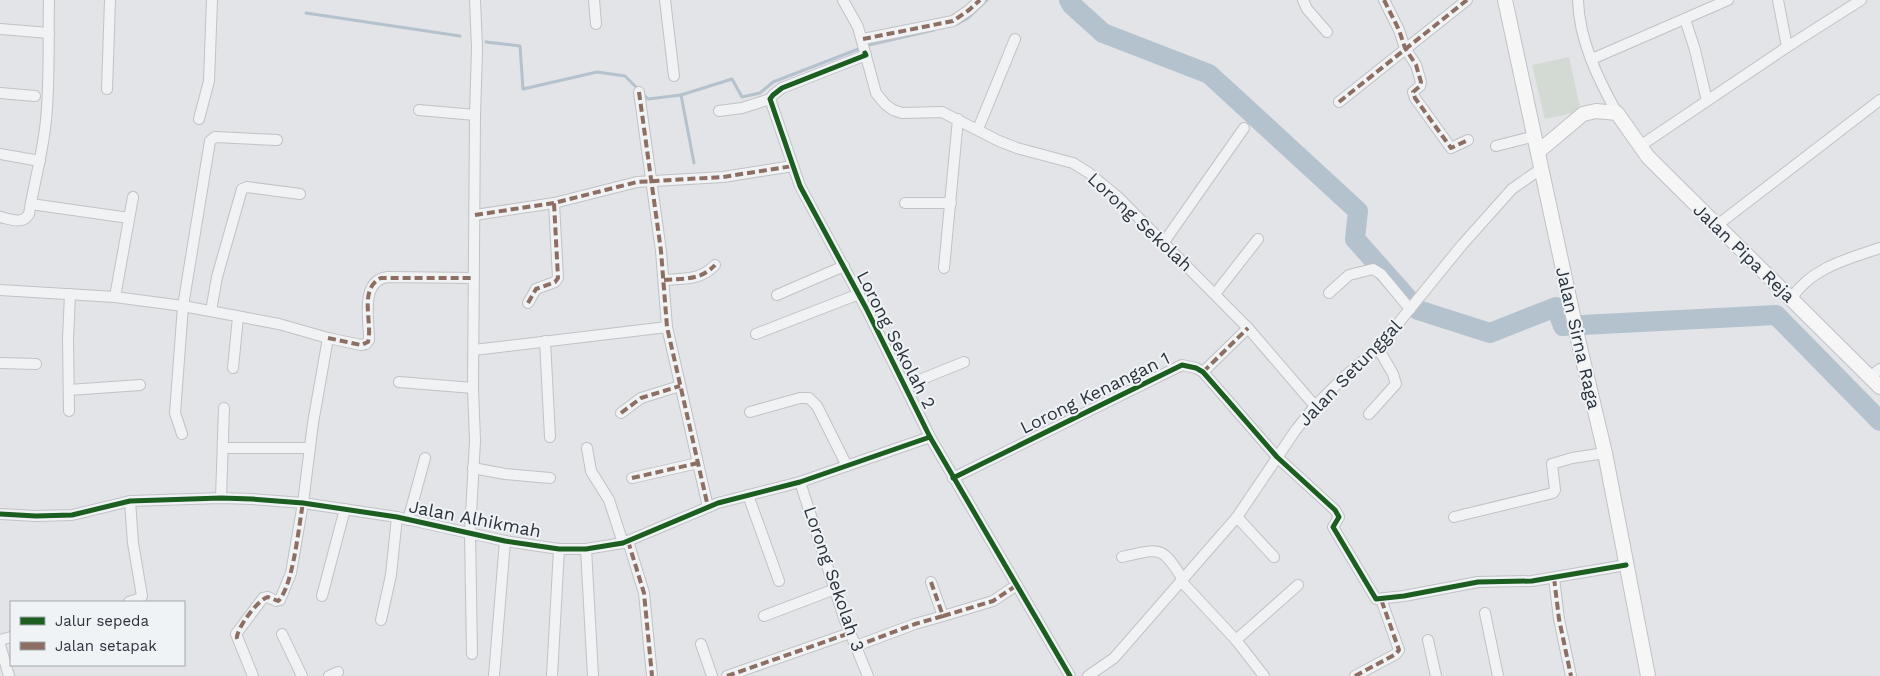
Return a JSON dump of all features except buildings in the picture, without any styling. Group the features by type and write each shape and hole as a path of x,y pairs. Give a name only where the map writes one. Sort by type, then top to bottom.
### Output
{"street":[{"path":"0,217 24,220 28,217 31,204 40,161 48,100 49,0"},
{"path":"107,89 110,0"},
{"path":"199,119 209,81 212,0"},
{"path":"472,654 470,532 475,441 473,388 474,115 477,48 475,0"},
{"path":"594,0 596,24"},
{"path":"665,0 674,76"},
{"name":"Lorong Sekolah","path":"843,0 854,18 876,93 889,108 902,113 942,112 999,141 1017,148 1073,163 1089,172 1118,197 1164,242 1248,328 1315,406"},
{"path":"719,111 742,108 770,100 773,94 782,88 864,47 953,21 970,10 980,0"},
{"path":"1303,0 1307,9 1326,32"},
{"path":"1384,0 1399,30 1405,48 1416,65 1420,86 1413,92 1414,98 1450,148 1453,149 1468,140"},
{"path":"1339,102 1467,0"},
{"name":"Jalan Sirna Raga","path":"1505,0 1578,339 1605,452 1648,676"},
{"path":"1578,0 1580,20 1592,59 1607,95 1617,113"},
{"path":"1592,59 1728,0"},
{"path":"1778,0 1787,47"},
{"path":"1640,146 1787,47 1861,0"},
{"path":"1685,19 1695,50 1707,101"},
{"path":"0,29 48,33"},
{"path":"978,129 1015,39"},
{"path":"639,92 664,280 667,327 708,507"},
{"path":"0,93 35,96"},
{"name":"Lorong Sekolah 2","path":"770,100 792,166 810,205 859,294 930,437 1070,676"},
{"path":"1716,226 1880,100"},
{"path":"419,110 474,115"},
{"path":"1539,151 1583,114 1596,111 1617,113"},
{"name":"Jalan Pipa Reja","path":"1617,113 1648,157 1791,299 1877,378"},
{"path":"944,268 958,119"},
{"path":"1164,242 1244,128"},
{"path":"1496,146 1535,136"},
{"path":"182,434 175,413 183,306 211,139 215,137 277,140"},
{"path":"0,154 40,161"},
{"path":"475,215 554,203 623,184 651,180 723,177 792,166"},
{"name":"Jalan Setunggal","path":"1093,675 1114,658 1237,517 1277,457 1315,406 1345,376 1378,348 1462,245 1512,189 1542,168"},
{"path":"211,311 217,277 242,190 247,187 300,194"},
{"path":"115,297 133,197"},
{"path":"528,303 536,289 555,282 558,278 554,203"},
{"path":"905,203 951,203"},
{"path":"31,204 129,218"},
{"path":"1215,294 1258,239"},
{"path":"1791,299 1798,288 1823,269 1880,248"},
{"path":"664,280 700,276 708,272 715,264"},
{"path":"777,295 844,266"},
{"path":"1329,293 1344,279 1373,269 1381,274 1412,306"},
{"path":"0,290 115,297 183,306 279,324 361,345 368,342 369,294 371,286 381,278 474,278"},
{"path":"69,411 68,339 70,294"},
{"path":"756,334 859,294"},
{"path":"232,368 238,317"},
{"path":"474,350 667,327"},
{"path":"1248,328 1203,372 1277,457 1335,510 1340,517 1333,526 1373,597 1381,599 1478,582 1532,581 1626,565"},
{"path":"253,676 236,634 261,600 268,597 278,602 291,573 328,338"},
{"path":"545,341 550,437"},
{"path":"1368,414 1396,384 1393,374 1378,348"},
{"path":"905,386 964,362"},
{"path":"0,363 36,364"},
{"name":"Lorong Kenangan 1","path":"953,478 1182,365 1196,368 1203,372"},
{"path":"399,382 473,388"},
{"path":"69,390 140,385"},
{"path":"621,413 641,398 680,386"},
{"path":"750,412 800,398 809,398 816,406 847,466"},
{"path":"221,498 224,408"},
{"name":"Jalan Alhikmah","path":"0,514 72,515 130,501 221,498 303,503 408,520 505,541 559,549 586,549 626,542 708,507 800,482 930,437"},
{"path":"224,448 310,448"},
{"path":"587,448 591,471 609,500 644,594 652,676"},
{"path":"1454,517 1553,493 1555,490 1551,467 1554,463 1605,452"},
{"path":"408,520 425,458"},
{"path":"632,478 698,463"},
{"path":"473,468 505,474 550,478"},
{"name":"Lorong Sekolah 3","path":"800,482 850,633 868,676"},
{"path":"748,495 779,581"},
{"path":"130,501 132,537 142,596 132,601"},
{"path":"322,596 344,509"},
{"path":"1237,517 1274,557"},
{"path":"381,620 391,575 397,518"},
{"path":"494,676 505,541"},
{"path":"552,676 559,549"},
{"path":"586,549 593,676"},
{"path":"1122,556 1154,550 1162,551 1170,558 1182,580 1236,640 1264,676"},
{"path":"1554,578 1559,619 1571,676"},
{"path":"932,582 943,616"},
{"path":"856,646 916,624 993,600 1017,585"},
{"path":"1236,640 1298,585"},
{"path":"764,616 835,589"},
{"path":"1355,676 1368,672 1396,654 1399,650 1381,599"},
{"path":"1485,613 1498,676"},
{"path":"727,676 850,633"},
{"path":"282,634 302,676"},
{"path":"1428,640 1436,676"},
{"path":"701,644 712,676"},
{"path":"0,645 5,670"}],"shaded area":[{"path":"1569,57 1581,111 1545,119 1532,65"}],"waterway":[{"path":"957,24 968,18 987,0"},
{"path":"1069,0 1103,33 1209,74 1358,211 1355,239 1418,310 1490,333 1556,307 1563,326 1776,315 1880,421"},
{"path":"306,13 460,36"},
{"path":"486,42 520,46 523,89 597,72 625,76 648,99 681,95 732,79 742,97 760,93 773,82 869,45 934,30"},
{"path":"681,95 694,163"}],"marked path":[{"path":"863,39 953,21 980,0"},
{"path":"1384,0 1399,30 1405,48 1416,65 1421,82 1420,86 1413,92 1415,98 1451,148 1468,140"},
{"path":"1339,102 1467,0"},
{"path":"639,92 661,251 667,327 708,507"},
{"path":"475,215 554,203 637,182 723,177 793,166"},
{"path":"528,303 536,289 555,282 558,278 554,203"},
{"path":"664,280 698,276 704,274 715,265"},
{"path":"328,338 361,345 368,342 368,298 374,283 381,278 474,278"},
{"path":"1203,372 1248,328"},
{"path":"621,413 641,398 680,386"},
{"path":"632,478 698,463"},
{"path":"237,639 237,635 244,622 259,603 268,597 278,601 283,594 291,570 303,503"},
{"path":"628,541 644,593 652,676"},
{"path":"1554,578 1559,619 1571,676"},
{"path":"931,582 943,616 993,601 1017,585"},
{"path":"1355,676 1396,654 1399,650 1381,599"},
{"path":"856,646 915,624 943,616"},
{"path":"727,676 850,633"}],"cycle path":[{"path":"865,53 866,55 782,88 770,99 800,186 866,308 930,437 1070,676"},
{"path":"953,478 1182,365 1196,368 1203,372 1277,457 1335,510 1339,517 1333,527 1376,599 1404,596 1478,582 1532,581 1626,565"},
{"path":"0,514 72,515 130,501 221,498 252,499 303,503 397,517 505,541 559,549 586,549 623,543 718,503 800,482 930,437"}]}
